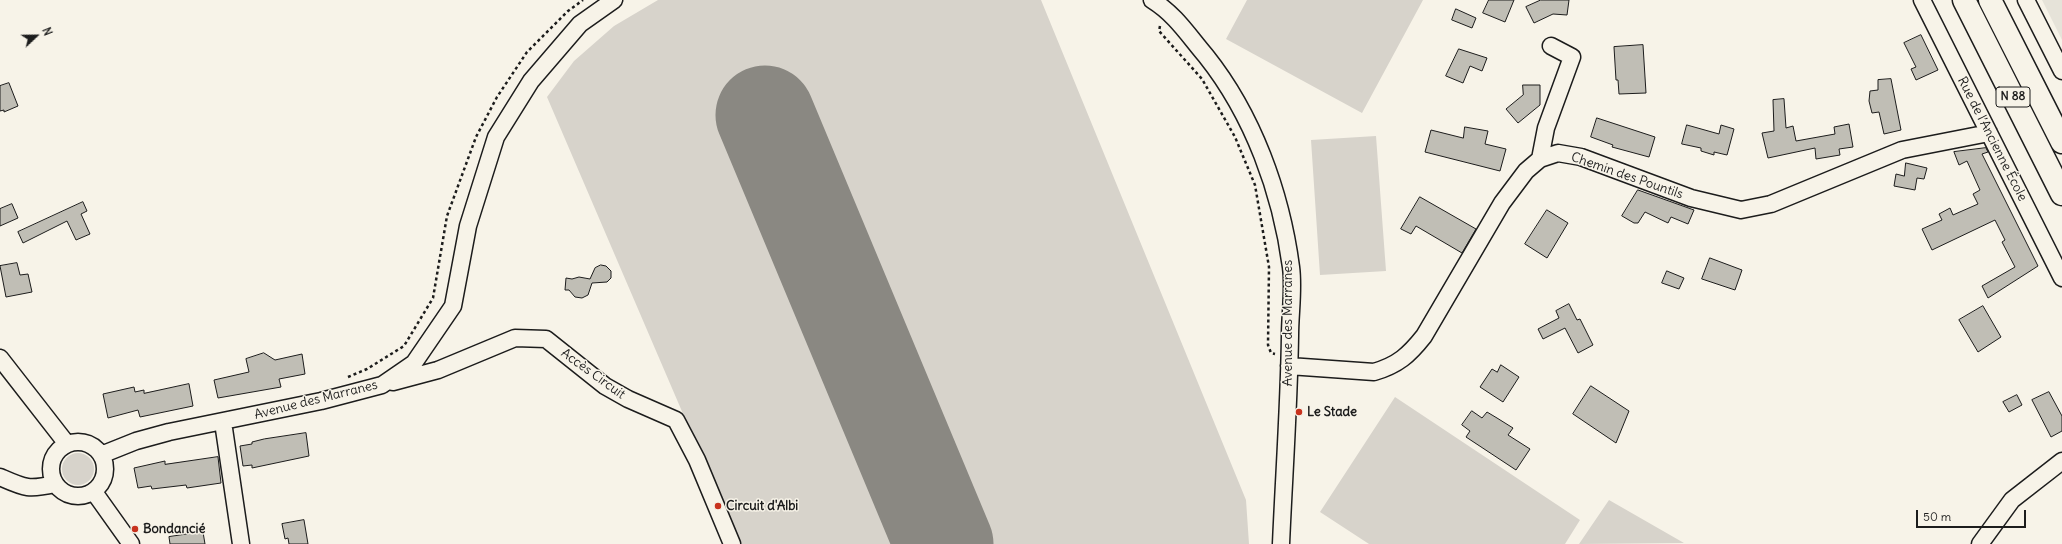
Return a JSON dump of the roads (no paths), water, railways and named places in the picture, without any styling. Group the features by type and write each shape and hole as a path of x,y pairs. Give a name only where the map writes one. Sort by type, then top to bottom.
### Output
{"highway":[{"name":"N 88","path":"1964,0 2062,194"},
{"name":"N 88","path":"1990,0 2062,142"}],"street":[{"name":"Avenue des Marranes","path":"101,455 136,441 321,401 382,385 414,363 453,306 468,226 496,137 531,81 580,24 614,0"},
{"name":"Rue de l’Ancienne École","path":"1922,0 2062,278"},
{"path":"2026,0 2062,71"},
{"name":"Avenue des Marranes","path":"1159,4 1169,10 1220,74 1253,132 1271,180 1283,222 1291,268 1290,361 1281,544"},
{"path":"1540,159 1546,128 1572,57 1551,46"},
{"name":"Chemin des Pountils","path":"1290,361 1386,368 1408,355 1424,336 1502,203 1526,172 1540,159 1558,153 1582,157 1691,198 1741,210 1771,204 1902,150 1989,133"},
{"name":"Accès Circuit","path":"382,385 438,370 515,338 546,339 605,386 628,399 676,420 697,460 732,544"},
{"path":"0,358 67,444"},
{"path":"223,422 240,544"},
{"path":"76,442 86,443 95,448 101,455 105,471 100,486 94,492 82,496 68,495 61,491 55,484 51,471 53,457 59,449 67,444 76,442"},
{"path":"1980,544 2012,500 2062,461"},
{"path":"0,477 25,488 35,489 55,484"},
{"path":"94,492 131,544"}],"place":[{"name":"Le Stade","path":"1299,412"},
{"name":"Circuit d'Albi","path":"718,506"},
{"name":"Bondancié","path":"135,529"}]}
